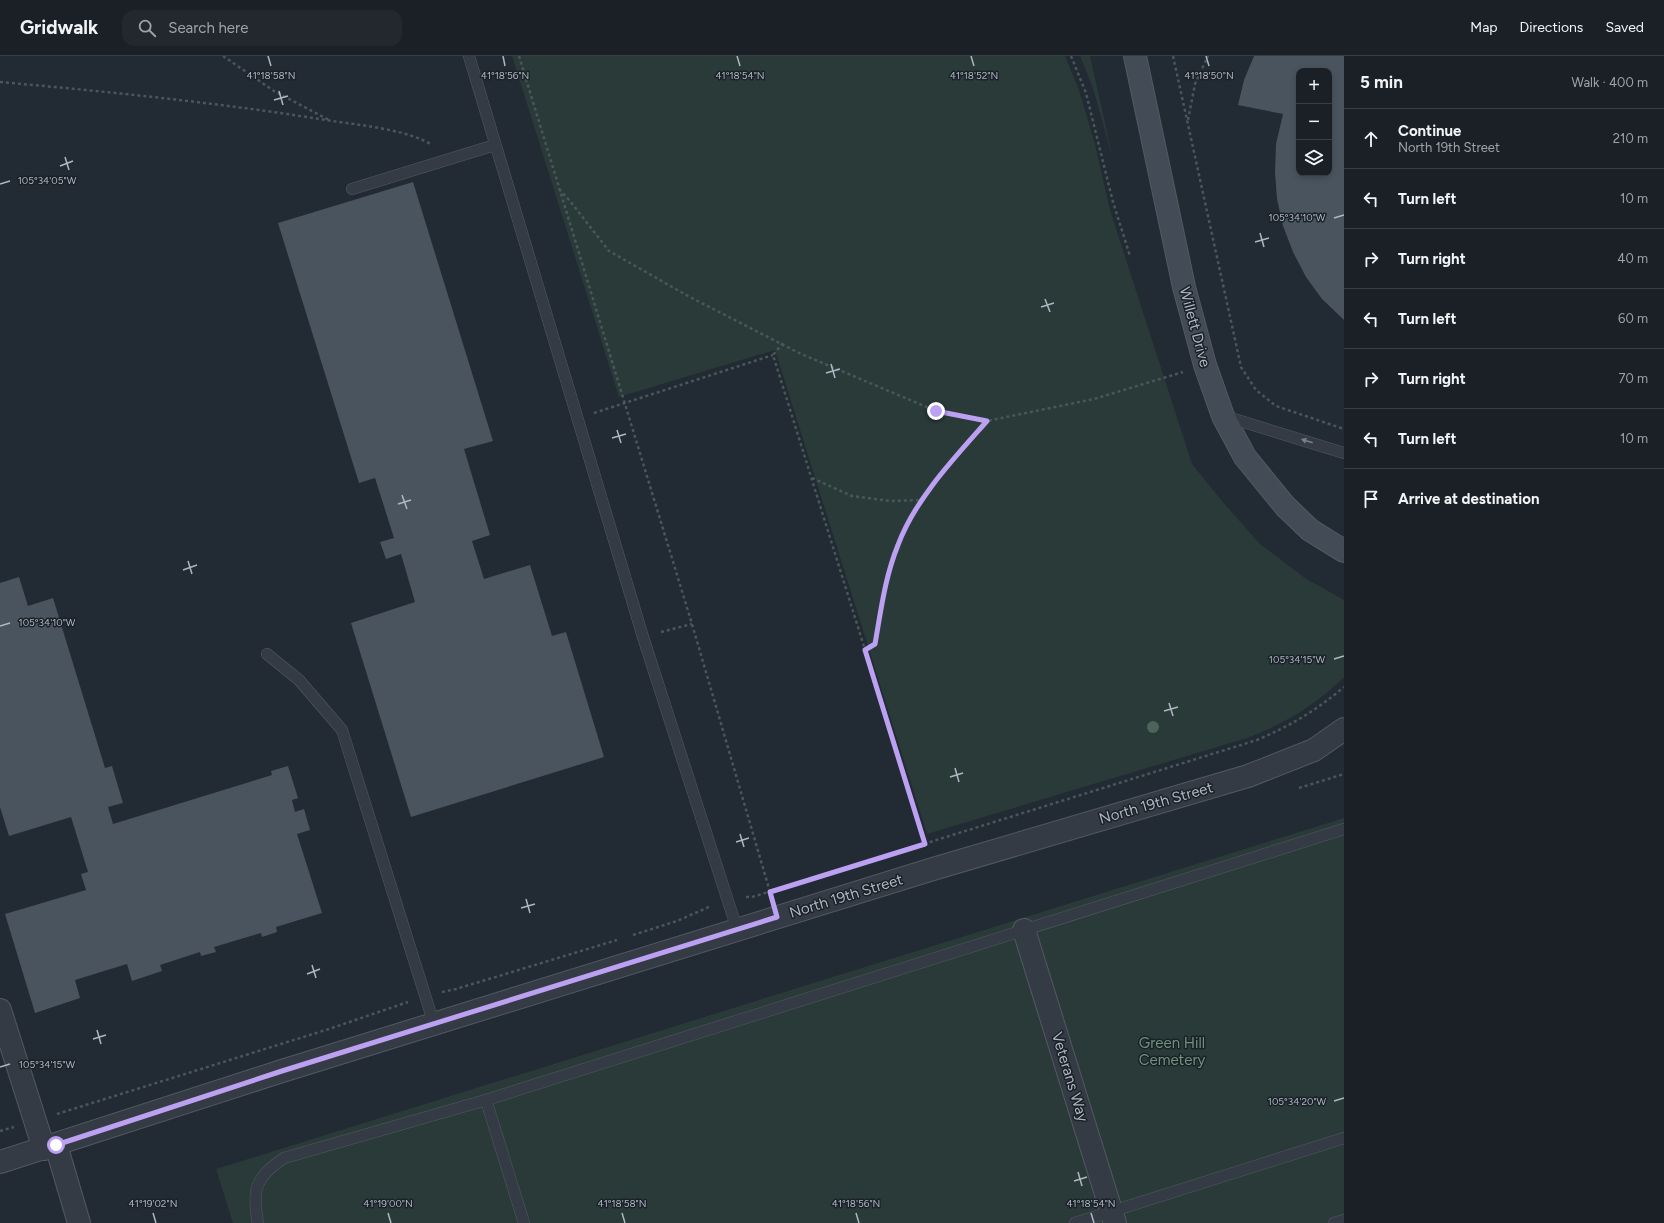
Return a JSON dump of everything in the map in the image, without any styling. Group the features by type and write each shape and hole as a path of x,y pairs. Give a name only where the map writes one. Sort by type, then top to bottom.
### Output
{"street":[{"name":"Willett Drive","path":"1134,56 1184,287 1205,365 1223,416 1245,457 1285,506 1310,530 1344,551"},
{"name":"North 19th Street","path":"0,1162 933,868 1248,776 1314,750 1344,729"},
{"name":"Veterans Way","path":"1024,930 1114,1217"},
{"path":"0,1010 35,1120 50,1147 79,1223"}],"lane":[{"path":"469,56 576,418 643,637 737,930"},
{"path":"352,190 495,145"},
{"path":"1223,416 1344,453"},
{"path":"267,654 299,680 342,730 434,1024"},
{"path":"258,1223 255,1202 258,1184 267,1169 284,1158 486,1100 1344,829"},
{"path":"486,1100 524,1223"},
{"path":"1075,1223 1114,1217 1344,1138"},
{"path":"1334,1223 1344,1220"}],"path":[{"path":"224,56 274,91 332,121"},
{"path":"519,56 692,624 777,917"},
{"path":"1071,56 1086,93 1113,202 1130,256"},
{"path":"1173,56 1241,367 1256,390 1276,406 1344,429"},
{"path":"1187,121 1195,84 1208,56"},
{"path":"0,82 156,96 332,121 379,129 424,140 452,158"},
{"path":"558,188 609,251 688,296 800,353 936,411 987,421 1094,399 1205,365"},
{"path":"576,418 624,404 774,355 783,344"},
{"path":"774,355 933,868"},
{"path":"865,650 875,644 884,588 898,544 922,500 960,451 987,421"},
{"path":"812,478 852,496 890,501 922,500"},
{"path":"643,637 692,624"},
{"path":"626,938 677,921 708,907 745,896 752,897 770,892 1257,740 1286,728 1306,716 1344,687"},
{"path":"1300,788 1344,774"},
{"path":"0,1131 329,1029 426,997 618,940"}],"green space":[{"path":"512,56 1065,56 1079,90 1095,144 1110,210 1192,464 1260,544 1305,578 1344,600 1344,677 1311,705 1287,720 1261,733 927,834 775,350 619,397"},
{"path":"1080,56 1090,56 1113,159 1093,88"},
{"name":"Green Hill Cemetery","path":"1344,818 1344,1223 233,1223 216,1169"}],"building":[{"path":"1254,56 1344,56 1344,320 1322,299 1306,277 1293,252 1283,226 1277,199 1275,172 1276,144 1283,114 1238,105 1244,80"},
{"path":"413,182 493,441 464,449 490,535 472,541 484,579 530,565 552,636 566,632 604,757 411,817 351,623 415,602 401,554 386,559 380,542 394,538 375,478 359,483 278,223"},
{"path":"19,577 28,606 53,598 105,768 112,766 123,803 108,807 113,824 272,775 271,771 288,766 298,798 292,800 295,812 304,809 310,830 297,834 322,913 276,927 277,932 262,937 261,933 214,947 216,952 201,956 200,952 160,965 162,971 132,981 127,964 75,980 80,998 35,1013 5,914 86,890 81,874 88,872 71,817 9,836 0,807 0,583"}],"route":[{"path":"56,1145 282,1071 777,917 770,892 925,844 865,650 875,644 884,588 898,544 922,500 960,451 987,421 936,411"}]}
